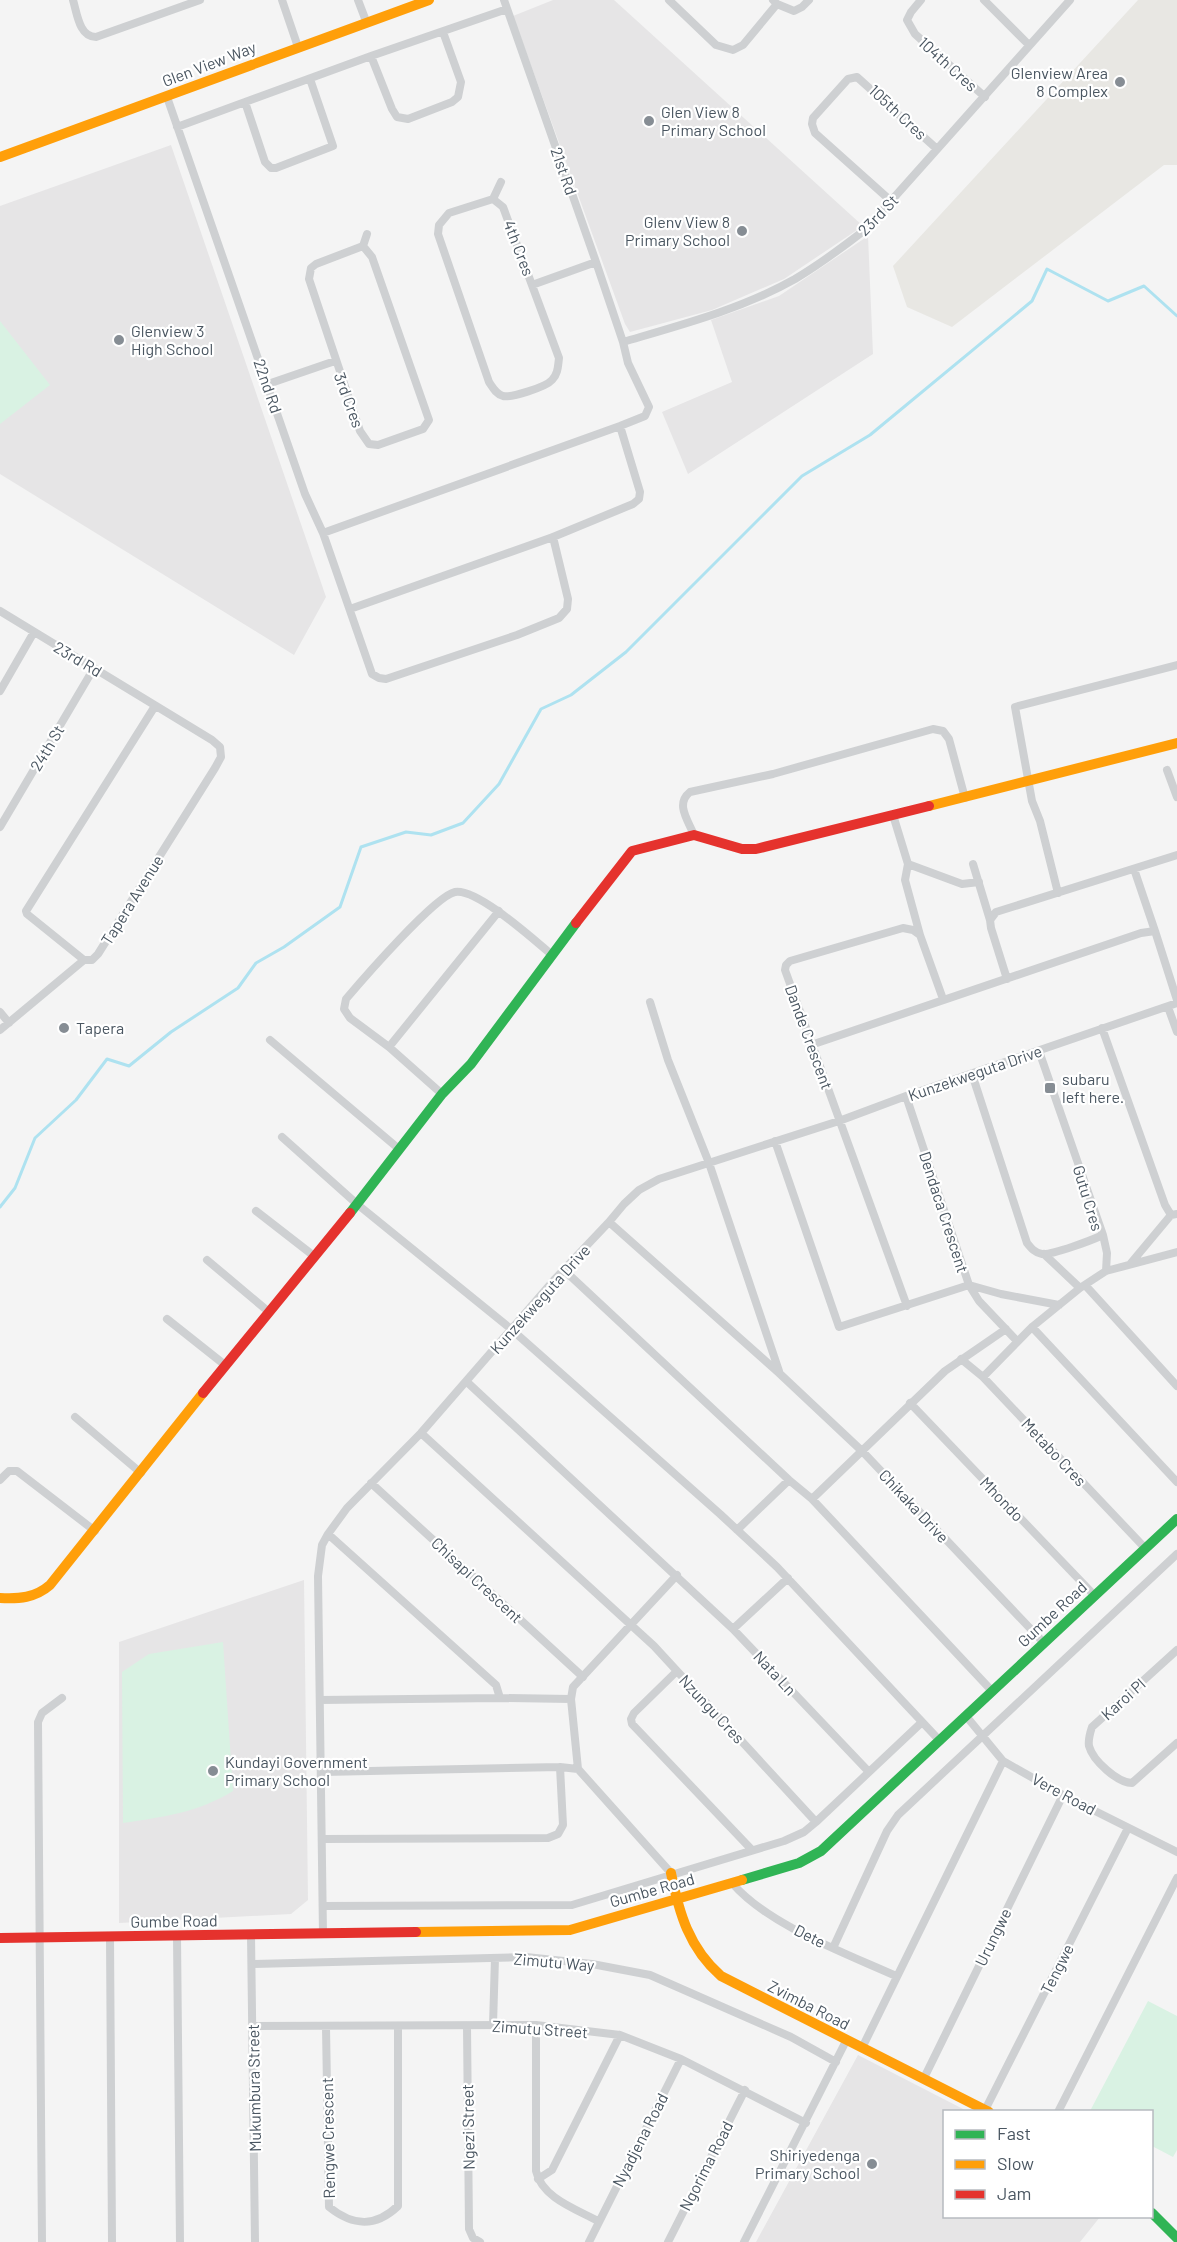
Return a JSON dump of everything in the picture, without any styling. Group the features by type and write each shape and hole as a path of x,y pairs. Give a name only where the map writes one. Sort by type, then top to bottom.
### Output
{"street":[{"path":"74,0 82,28 91,37 200,0"},
{"path":"282,0 298,47"},
{"path":"358,0 366,21"},
{"name":"Glen View Way","path":"0,157 167,97 366,21 429,0"},
{"name":"21st Rd","path":"323,532 620,426 645,416 649,408 628,363 596,262 504,0"},
{"path":"669,0 716,45 733,50 743,45 775,2 794,11 809,0"},
{"name":"104th Cres","path":"921,0 907,20 910,28 985,97"},
{"path":"984,0 1029,45"},
{"name":"23rd St","path":"623,342 701,319 758,297 793,280 866,229 1070,0"},
{"path":"177,127 507,9"},
{"path":"371,56 392,109 397,117 408,119 452,102 458,97 461,82 443,32"},
{"name":"105th Cres","path":"891,201 815,133 813,118 848,80 857,77 937,149"},
{"path":"245,102 265,162 271,168 276,168 333,146 310,79"},
{"name":"22nd Rd","path":"167,97 305,494 323,532 372,674 386,679 517,635 559,618 565,613 568,605 553,537"},
{"path":"493,199 501,182"},
{"name":"4th Cres","path":"493,199 503,207 559,358 558,371 552,381 544,386 510,397 502,396 489,382 438,234 439,225 449,213 493,199"},
{"path":"363,246 367,234"},
{"name":"3rd Cres","path":"363,246 372,257 429,415 428,425 423,429 378,445 369,444 360,431 309,279 309,272 316,264 363,246"},
{"path":"532,285 596,262"},
{"path":"268,384 335,361"},
{"path":"350,609 553,537 633,504 639,499 640,492 620,426"},
{"name":"23rd Rd","path":"0,611 155,706"},
{"path":"0,691 34,632"},
{"path":"1058,893 1040,821 1032,801 1015,707 1177,665"},
{"name":"24th St","path":"0,827 93,668"},
{"path":"0,1030 84,960 26,911 155,706"},
{"name":"Tapera Avenue","path":"84,960 92,960 98,954 221,757 220,747 212,740 155,706"},
{"path":"694,835 682,806 690,792 773,774 933,729 943,731 949,738 965,798"},
{"path":"0,1598 32,1597 41,1593 95,1531 225,1365 357,1204 442,1094 471,1064 551,954 632,851 694,835 709,842 742,849 756,849 1177,743"},
{"path":"1167,770 1177,797"},
{"path":"893,815 908,864 905,880 920,935 943,999"},
{"path":"990,920 996,912 1177,855"},
{"path":"908,864 962,884 979,882"},
{"path":"973,864 1007,979"},
{"path":"1134,869 1177,1002"},
{"path":"442,1094 389,1047 350,1018 344,1010 346,999 408,931 447,896 456,892 471,895 499,911 551,954"},
{"path":"389,1047 499,911"},
{"name":"Dande Crescent","path":"907,1306 785,970 790,961 903,928 913,930 920,935"},
{"path":"811,1044 1141,933 1155,931"},
{"name":"Chikaka Drive","path":"650,1002 668,1060 709,1163 779,1373"},
{"name":"Kunzekweguta Drive","path":"323,1934 323,1772 318,1576 322,1545 347,1508 421,1433 624,1204 639,1190 659,1179 839,1121 1177,1002"},
{"path":"1168,1006 1177,1032"},
{"path":"0,1012 9,1023"},
{"path":"1102,1028 1165,1205 1174,1214 1131,1263"},
{"path":"270,1040 399,1149"},
{"name":"Gutu Cres","path":"1039,1051 1103,1235 1044,1254"},
{"path":"972,1074 1026,1243 1034,1251 1044,1254 1083,1286 1177,1386"},
{"name":"Dendaca Crescent","path":"775,1141 839,1327 969,1285 906,1096"},
{"path":"282,1137 357,1204 511,1329 737,1530 788,1578 940,1741"},
{"path":"256,1211 314,1256"},
{"name":"Chikaka Drive","path":"609,1222 779,1373 863,1452 1044,1643"},
{"path":"1103,1235 1107,1253 1106,1271"},
{"path":"983,1377 1032,1327 1083,1286 1106,1271 1177,1252"},
{"path":"207,1260 269,1312"},
{"path":"564,1270 812,1499 992,1691"},
{"path":"969,1285 1001,1294 1059,1305"},
{"path":"969,1285 979,1301 1017,1341"},
{"path":"167,1319 225,1365"},
{"path":"1032,1327 1177,1482"},
{"path":"812,1499 863,1452 910,1403 961,1359 1006,1329"},
{"name":"Metabo Cres","path":"961,1359 983,1377 1145,1548"},
{"name":"Nata Ln","path":"467,1382 733,1629 868,1772"},
{"name":"Mhondo","path":"910,1403 1094,1595"},
{"path":"75,1417 141,1473"},
{"path":"421,1433 654,1646 677,1671"},
{"path":"0,1480 9,1472 17,1471 95,1531"},
{"path":"737,1530 789,1480"},
{"name":"Chisapi Crescent","path":"371,1483 583,1677"},
{"name":"Gumbe Road","path":"0,1938 570,1930 799,1863 820,1851 1177,1519"},
{"path":"328,1534 496,1685 500,1698"},
{"path":"833,1948 887,1831 898,1815 1177,1554"},
{"path":"671,1873 578,1769 571,1699 573,1687 677,1575"},
{"path":"733,1629 788,1578"},
{"name":"Karoi Pl","path":"1177,1650 1092,1727 1089,1747 1109,1773 1125,1783 1132,1783 1177,1743"},
{"name":"Nzungu Cres","path":"752,1850 632,1724 631,1719 634,1713 677,1671 816,1822"},
{"path":"42,2242 42,1937 38,1722 42,1713 62,1698"},
{"path":"320,1700 571,1699"},
{"name":"Vere Road","path":"966,1716 1003,1761 1063,1795 1177,1852"},
{"path":"322,1906 572,1905 671,1873 784,1841 804,1832 816,1822 921,1723"},
{"path":"862,2048 1003,1761"},
{"path":"323,1772 560,1767 578,1769"},
{"path":"322,1839 548,1838 558,1834 563,1825 560,1767"},
{"name":"Urungwe","path":"924,2078 1063,1795"},
{"name":"Tengwe","path":"987,2110 1128,1828"},
{"name":"Zvimba Road","path":"671,1873 676,1898 692,1946 709,1967 721,1976 846,2041 985,2110"},
{"path":"1059,2110 1177,1878"},
{"name":"Dete","path":"732,1883 744,1897 766,1913 833,1948 896,1976"},
{"name":"Mukumbura Street","path":"251,1935 255,2242"},
{"path":"177,1936 180,2242"},
{"path":"110,1937 112,2242"},
{"path":"493,2025 495,1958"},
{"name":"Zimutu Way","path":"253,1964 495,1958 526,1958 592,1964 650,1975 791,2037 836,2062"},
{"path":"536,2025 536,2171 538,2179 543,2188 558,2199 598,2221"},
{"name":"Zimutu Street","path":"253,2026 536,2025 620,2035 681,2059 806,2123"},
{"name":"Rengwe Crescent","path":"326,2027 329,2207 351,2219 377,2222 398,2206 398,2026"},
{"name":"Ngezi Street","path":"467,2026 469,2229 473,2238 480,2242"},
{"path":"538,2179 552,2170 620,2035"},
{"path":"744,2242 846,2041"},
{"name":"Nyadjena Road","path":"589,2242 681,2059"},
{"name":"Ngorima Road","path":"668,2242 745,2090"},
{"path":"1153,2214 1177,2238"}],"shaded area":[{"name":"Glen View 8 Primary School","path":"553,0 614,0 863,226 784,279 712,310 630,332 625,324 513,16"},
{"name":"Glenview Area 8 Complex","path":"1138,0 1177,0 1177,165 1164,165 952,327 907,307 893,266"},
{"name":"Glenview 3 High School","path":"171,145 326,597 294,655 0,474 0,206"},
{"path":"868,236 873,354 688,474 662,412 732,382 711,320 779,296"},
{"name":"Kundayi Government Primary School","path":"304,1580 308,1900 291,1914 119,1923 119,1642"},
{"name":"Shiriyedenga Primary School","path":"858,2055 965,2110 943,2110 943,2218 1099,2218 1080,2242 756,2242"}],"green space":[{"path":"0,321 50,385 0,424"},
{"path":"223,1642 233,1791 193,1809 123,1823 122,1672 149,1654"},
{"path":"1148,2001 1177,2016 1177,2150 1173,2157 1153,2147 1153,2110 1091,2110"}],"waterway":[{"path":"0,1207 15,1188 35,1138 76,1100 107,1059 129,1066 171,1032 238,988 256,963 284,947 340,907 361,847 406,832 431,835 463,823 499,784 541,709 571,695 626,652 802,476 870,435 1032,301 1047,269 1108,301 1144,286 1177,316"}],"traffic: fast":[{"path":"350,1213 442,1094 471,1064 576,923"},
{"path":"742,1880 799,1863 821,1851 1177,1519"},
{"path":"1153,2214 1177,2238"}],"traffic: slow":[{"path":"0,157 429,0"},
{"path":"929,806 1177,743"},
{"path":"0,1598 26,1597 39,1593 50,1585 203,1393"},
{"path":"671,1873 682,1916 693,1942 721,1976 985,2110"},
{"path":"416,1932 570,1930 742,1880"}],"traffic: jam":[{"path":"576,923 632,851 694,835 742,849 756,849 929,806"},
{"path":"203,1393 350,1213"},
{"path":"0,1938 416,1932"}],"place":[{"name":"Glenview Area 8 Complex","path":"1120,82"},
{"name":"Glen View 8 Primary School","path":"649,121"},
{"name":"Glenv View 8 Primary School","path":"742,231"},
{"name":"Glenview 3 High School","path":"119,340"},
{"name":"Tapera","path":"64,1028"},
{"name":"subaru left here.","path":"1050,1088"},
{"name":"Kundayi Government Primary School","path":"213,1771"},
{"name":"Shiriyedenga Primary School","path":"872,2164"}]}
